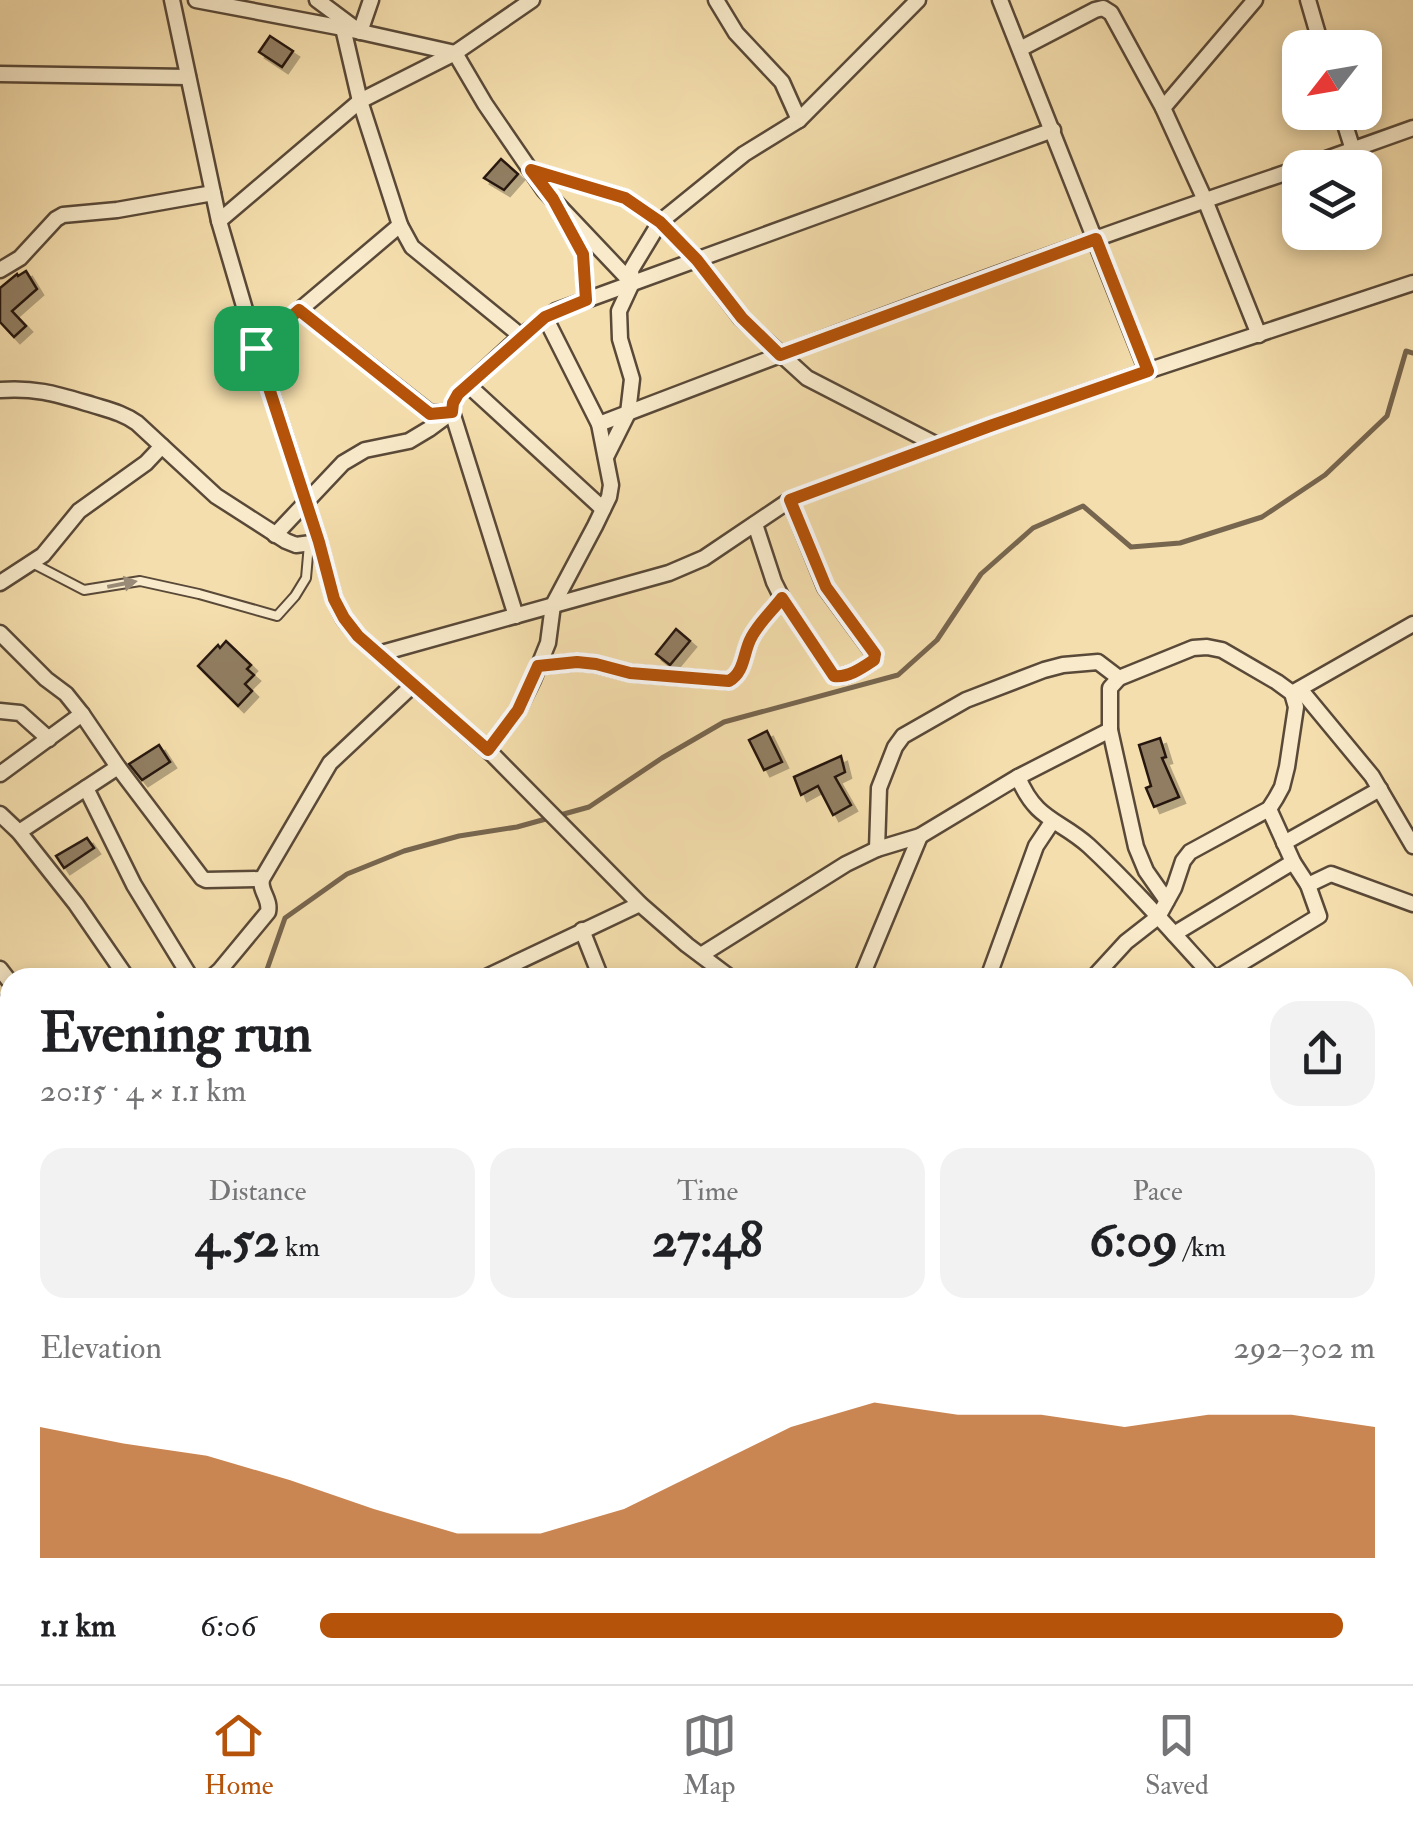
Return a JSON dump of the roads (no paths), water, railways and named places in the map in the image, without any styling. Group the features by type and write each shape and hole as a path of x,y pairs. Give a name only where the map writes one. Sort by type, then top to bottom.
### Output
{"street":[{"path":"172,0 219,221 306,502 314,543 344,618 358,636 488,750 640,904 718,968"},
{"path":"196,0 233,3 455,54 553,199 632,284"},
{"path":"317,0 360,32"},
{"path":"360,32 371,0"},
{"path":"716,0 736,32 782,82 799,120"},
{"path":"606,457 628,412 632,379 620,338 619,310 632,284 630,270 660,222 744,154 799,120 918,0"},
{"path":"1000,0 1148,371"},
{"path":"1308,0 1317,30"},
{"path":"219,221 360,100 455,54 530,1"},
{"path":"1163,108 1248,3"},
{"path":"1020,49 1103,8 1112,13 1163,108 1259,335"},
{"path":"344,28 360,100 400,225 412,247 521,336"},
{"path":"0,74 188,77"},
{"path":"1347,130 1353,150 1413,128"},
{"path":"516,616 452,412 458,394 521,336 545,317 586,300 1053,130"},
{"path":"531,170 625,198 660,222 697,260 742,318 807,378 936,445"},
{"path":"599,424 1096,239 1282,174"},
{"path":"0,270 20,258 63,215 117,210 213,192"},
{"path":"553,199 583,254 586,300"},
{"path":"256,348 400,225"},
{"path":"378,654 669,573 704,558 790,500 1148,371 1413,283"},
{"path":"299,310 430,414 452,412"},
{"path":"488,750 518,710 548,643 553,606 603,510 611,485 599,424 545,317"},
{"path":"468,385 603,510"},
{"path":"0,390 44,390 124,414 216,496 296,545 314,543"},
{"path":"275,534 343,464 365,450 408,440 452,412"},
{"path":"4,574 32,563 79,511 146,463 162,446"},
{"path":"755,524 782,598 834,676 853,672 874,660 875,654 826,587 790,500"},
{"path":"538,666 577,662 630,673 729,681 739,673 750,638 782,598"},
{"path":"1296,691 1413,624"},
{"path":"0,632 46,680 66,694 206,880 262,879"},
{"path":"1167,901 1140,860 1110,730 1110,688 1119,678 1193,648 1222,650 1296,691 1361,762 1413,846"},
{"path":"877,849 879,788 903,736 966,700 1062,666 1098,662 1119,678"},
{"path":"222,968 268,912 262,879 330,763 413,685"},
{"path":"1102,968 1126,942 1158,917 1190,852 1269,808 1288,767 1296,691"},
{"path":"0,710 20,714 49,739"},
{"path":"0,774 82,714"},
{"path":"702,956 846,864 877,849 920,836 1018,777 1110,730"},
{"path":"19,832 118,768"},
{"path":"1018,777 1034,806 1086,843 1206,968"},
{"path":"86,788 134,884 186,968"},
{"path":"1284,842 1380,788"},
{"path":"1232,968 1317,918 1320,912 1269,808"},
{"path":"0,814 76,904 120,968"},
{"path":"992,968 1036,846 1052,822"},
{"path":"865,968 920,836"},
{"path":"1174,934 1293,862"},
{"path":"1308,885 1331,874 1413,904"},
{"path":"504,968 640,904"},
{"path":"582,930 597,968"}],"lane":[{"path":"32,563 84,590 140,580 277,616 306,578 314,543"}],"waterway":[{"path":"268,968 285,918 347,874 404,851 589,807 724,722 898,675 937,640 981,574 1033,528 1083,506 1131,547 1180,543 1262,517 1325,475 1387,416 1406,351 1413,353"}]}
